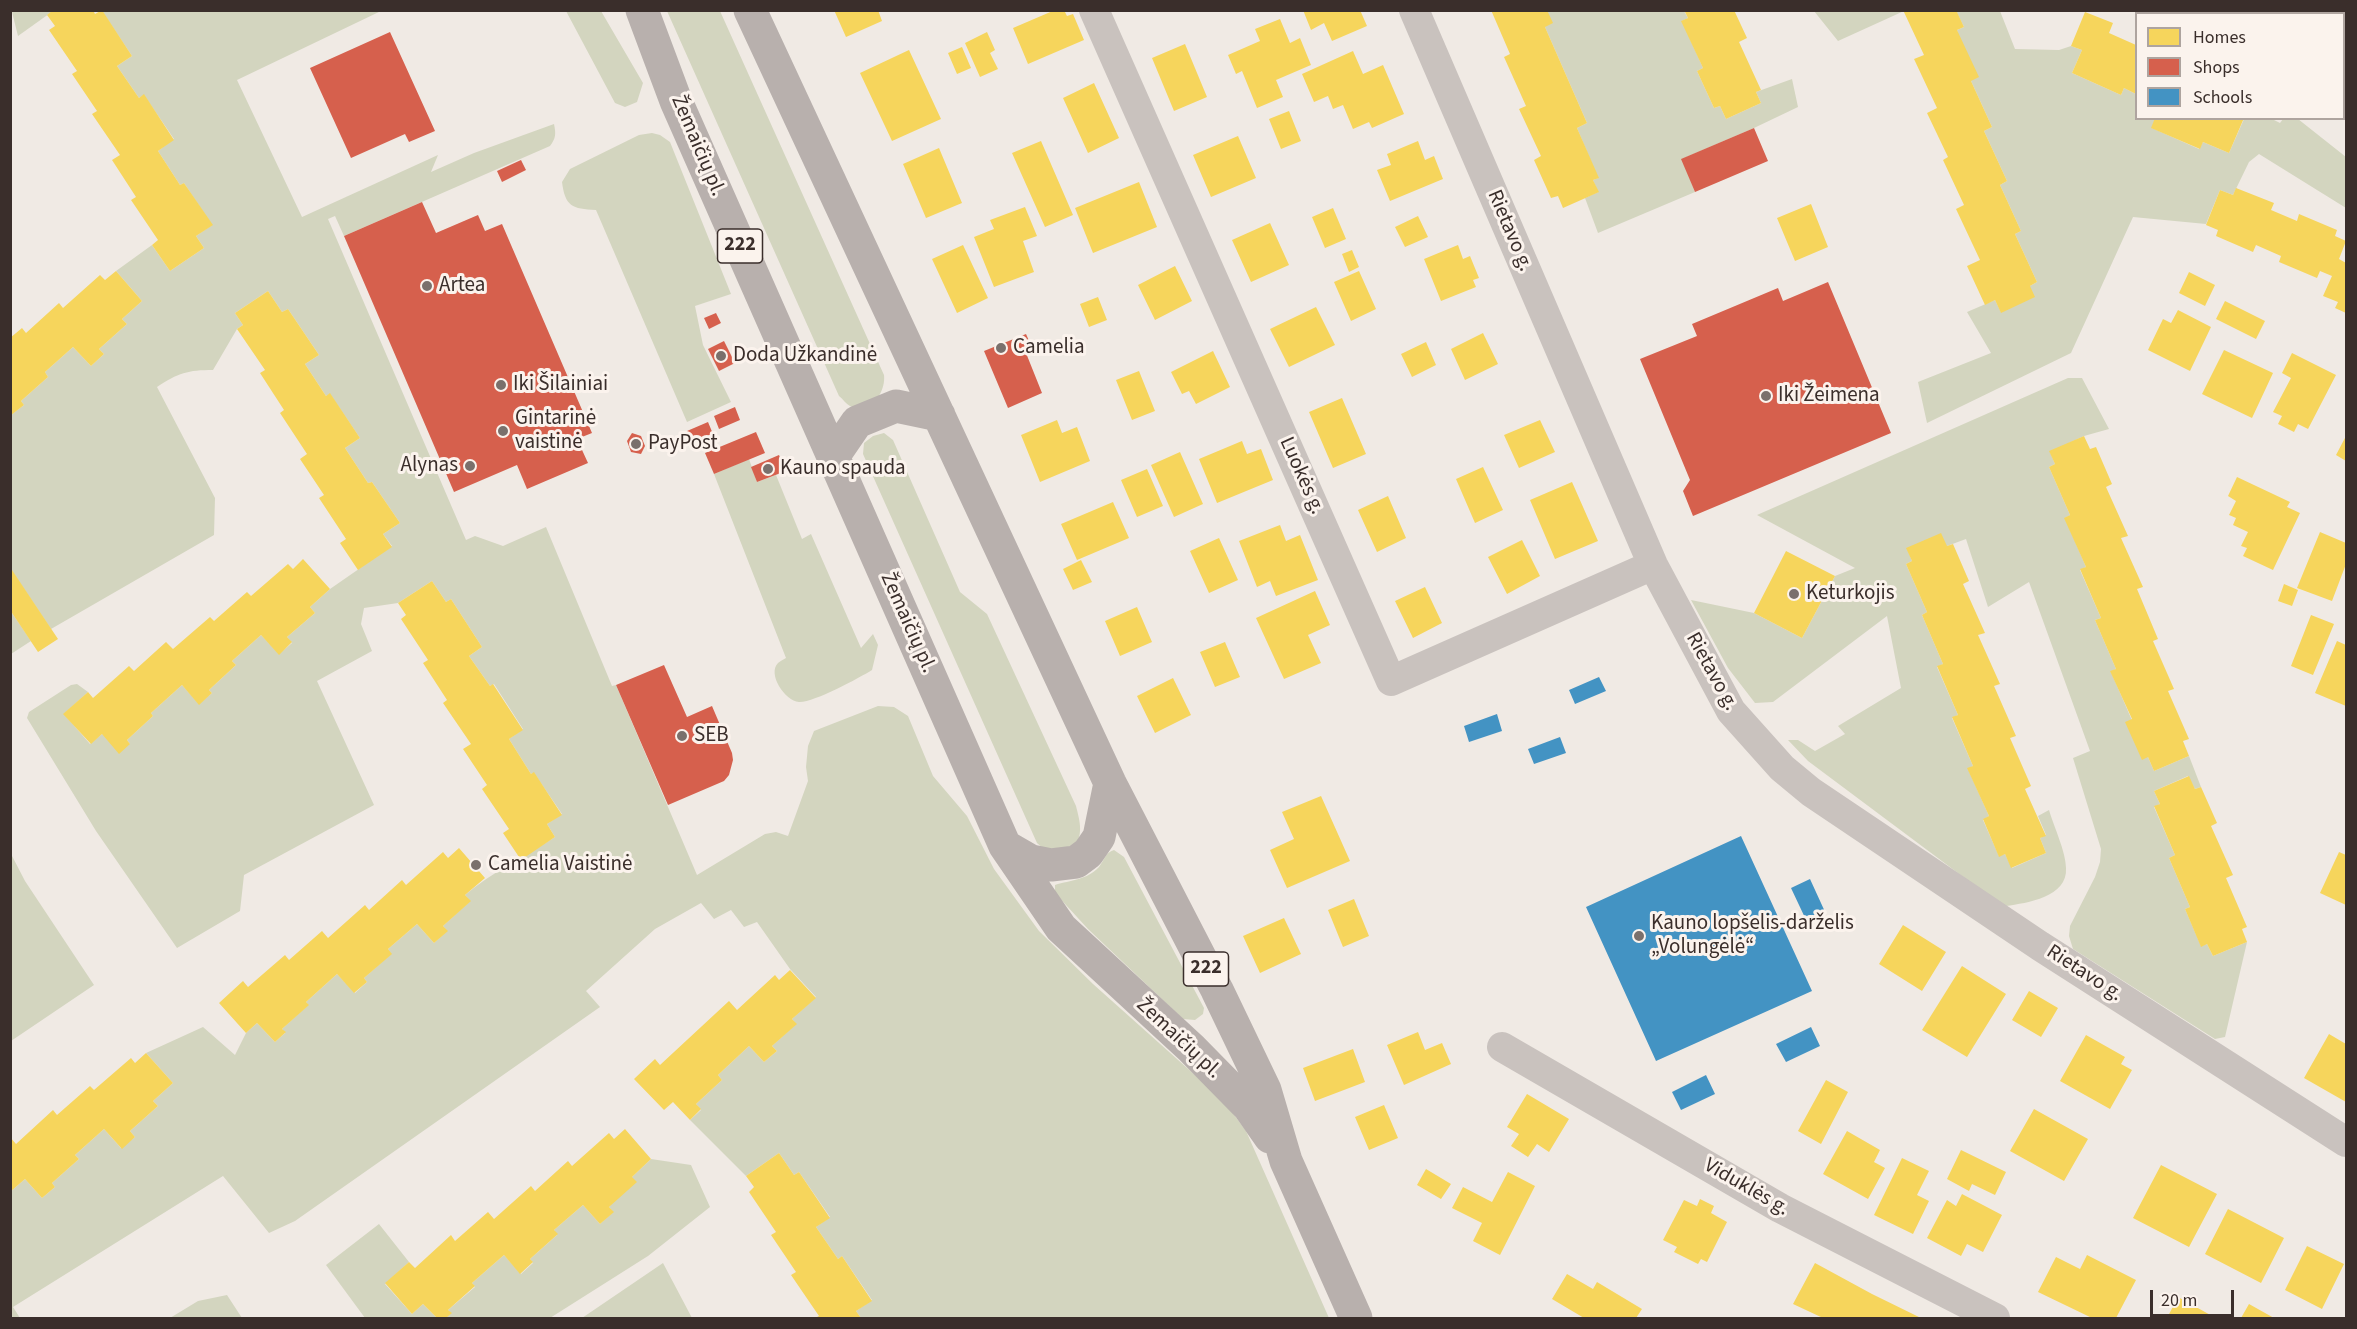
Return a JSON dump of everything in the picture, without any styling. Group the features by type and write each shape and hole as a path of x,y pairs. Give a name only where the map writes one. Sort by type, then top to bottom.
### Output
{"main road":[{"path":"629,10 647,22"},
{"name":"Žemaičių pl.","path":"753,15 1110,783 1217,990 1260,1080 1286,1161 1356,1318"},
{"name":"Žemaičių pl.","path":"647,22 676,101 1005,846 1061,928 1145,1008 1191,1048 1241,1099 1286,1161"},
{"path":"833,457 856,422 896,406 939,415"},
{"path":"1005,846 1031,861 1051,865 1076,862 1088,853 1099,837 1110,783"}],"street":[{"name":"Luokės g.","path":"1094,10 1391,681 1653,565"},
{"name":"Rietavo g.","path":"1414,10 1653,565 1731,711 1789,774 1810,792 2040,946 2346,1142"},
{"name":"Viduklės g.","path":"1502,1047 1780,1208 1995,1318"}],"green space":[{"path":"15,10 53,11 18,36 12,12"},
{"path":"102,11 381,11 237,80 302,217 438,155 431,172 474,153 554,124 555,136 550,146 344,236 335,216 328,219 466,540 475,536 503,546 546,527 612,686 616,685 697,875 765,834 776,832 788,836 808,781 806,767 808,746 814,731 878,706 894,707 908,716 933,776 967,816 994,869 1039,931 1093,984 1224,1101 1246,1131 1329,1318 861,1318 856,1311 872,1300 842,1256 838,1259 816,1227 830,1217 799,1172 794,1175 779,1153 746,1176 690,1120 701,1110 696,1104 722,1080 718,1075 749,1046 764,1062 777,1051 772,1046 796,1024 792,1019 816,997 790,969 757,922 744,927 731,910 714,919 701,903 655,929 586,991 600,1007 295,1221 269,1233 223,1176 13,1307 20,1318 11,1318 10,1192 25,1179 42,1198 55,1187 52,1183 79,1159 75,1155 104,1129 121,1148 135,1137 130,1131 158,1106 153,1101 173,1083 146,1053 203,1027 235,1055 246,1033 257,1023 275,1042 285,1033 282,1029 308,1005 306,1002 337,974 355,993 367,982 364,978 391,954 388,949 417,924 434,943 447,931 443,926 470,901 465,895 497,872 555,837 547,824 562,814 534,773 531,774 509,739 523,729 494,684 490,686 469,656 482,647 451,599 446,602 432,581 398,603 364,608 361,624 372,651 317,681 374,805 244,875 240,911 177,948 96,831 27,718 29,712 71,685 77,684 88,692 64,714 90,744 102,734 130,744 127,740 153,716 151,713 182,685 199,704 212,693 209,690 236,665 232,661 261,635 279,654 292,643 287,637 315,613 310,607 330,589 392,546 383,534 400,523 372,482 368,483 345,448 360,438 330,394 326,396 305,364 319,355 288,309 282,312 268,291 235,313 243,325 237,329 213,370 184,373 157,387 215,498 214,535 51,629 11,571 11,415 24,405 21,401 48,377 45,372 73,347 91,366 104,354 99,349 127,324 122,319 142,301 116,271 152,245 170,271 204,248 196,236 212,225 184,183 180,185 158,151 174,139 144,95 139,98 117,66 132,56"},
{"path":"566,11 601,11 643,83 637,102 625,107 615,103"},
{"path":"667,11 720,11 884,375 880,395 871,405 858,408 850,406 839,396"},
{"path":"1547,11 1684,11 1688,18 1682,21 1703,68 1697,71 1714,108 1720,106 1726,119 1761,103 1756,92 1792,79 1798,107 1682,159 1695,192 1598,233 1585,198 1598,192 1593,180 1598,178 1577,128 1587,123 1545,27"},
{"path":"1814,11 1904,11 1838,41"},
{"path":"1956,11 2000,11 2015,49 2059,50 2071,46 2082,50 2072,73 2121,95 2124,88 2135,94 2135,120 2155,120 2152,128 2199,149 2203,142 2229,153 2244,120 2274,120 2280,123 2282,120 2299,120 2346,157 2346,208 2259,154 2249,162 2233,195 2220,190 2206,224 2133,217 2071,353 1927,423 1918,382 1991,353 1967,312 1995,300 2001,312 2037,282 2015,234 2021,231 2000,185 2007,181 1984,131 1992,127 1971,81 1957,30 1964,27"},
{"path":"652,133 670,142 731,294 695,306 703,345 731,402 687,422 596,210 581,209 571,205 565,196 562,182 570,169 639,135"},
{"path":"2068,378 2082,378 2109,429 2084,436 2050,452 2055,464 2049,467 2070,515 2065,518 2086,567 2080,570 2101,618 2095,620 2116,669 2111,672 2154,771 2189,756 2201,787 2195,789 2188,776 2154,791 2160,804 2154,807 2175,855 2169,858 2190,907 2185,909 2201,946 2207,944 2213,956 2247,942 2225,1037 2215,1039 2073,949 2069,936 2070,926 2095,877 2100,862 2101,849 2073,758 2090,751 2029,582 1988,607 1966,539 1947,546 1907,548 1912,561 1906,564 1927,612 1922,615 1943,664 1937,667 1958,715 1952,718 1973,766 1968,769 1989,816 1983,820 1999,856 2005,854 2012,868 2046,853 2040,838 2046,835 2038,816 2049,810 2064,855 2065,878 2060,886 2045,897 2006,906 1982,891 1808,761 1788,740 1798,740 1815,751 1845,734 1838,726 1901,688 1887,616 1773,702 1755,703 1728,668 1691,600 1754,613 1802,638 1835,576 1855,568 1757,515"},
{"path":"884,433 893,440 960,592 987,614 1076,806 1080,833 1073,849 1046,851 1037,843 863,454 864,443 873,436"},
{"path":"749,459 757,482 776,475 802,539 811,534 861,648 873,634 878,645 872,670 814,699 799,702 788,697 776,680 775,668 786,658 714,474"},
{"path":"10,610 31,641 11,654 10,654"},
{"path":"1114,850 1124,857 1204,1008 1203,1014 1195,1020 1183,1019 1088,929 1055,893 1055,885 1089,875"},
{"path":"11,854 25,881 94,985 11,1041"},
{"path":"651,1159 691,1165 710,1207 648,1256 550,1318 446,1318 451,1313 448,1310 475,1287 472,1283 504,1255 521,1274 533,1263 530,1259 557,1235 554,1230 583,1205 600,1224 613,1212 609,1207 632,1177"},
{"path":"379,1224 409,1262 385,1284 412,1314 423,1304 437,1318 365,1318 326,1265"},
{"path":"663,1263 692,1318 582,1318"},
{"path":"227,1295 242,1318 170,1318 198,1301"}],"building: Homes":[{"path":"53,10 93,10 95,14 102,10 132,56 117,66 139,98 144,94 174,140 158,151 180,185 184,183 213,225 196,236 204,248 170,271 152,245 158,240 131,200 136,197 112,160 120,155 92,114 97,111 72,74 77,71 49,30 55,26 47,15"},
{"path":"834,10 878,10 882,21 846,37"},
{"path":"1055,10 1064,10 1067,16 1073,14 1084,40 1028,64 1013,28"},
{"path":"1303,10 1360,10 1367,26 1332,41 1324,23 1311,30"},
{"path":"1491,10 1547,10 1553,23 1545,27 1587,123 1577,128 1599,178 1593,180 1599,192 1563,208 1558,196 1551,198 1534,160 1541,156 1519,109 1526,106 1504,57 1510,54"},
{"path":"1684,10 1734,10 1747,38 1739,42 1761,90 1756,92 1761,103 1726,119 1720,106 1714,108 1697,71 1703,68 1681,21 1688,18"},
{"path":"1903,10 1956,10 1964,27 1957,30 1979,77 1971,81 1992,127 1984,131 2007,181 2000,185 2021,231 2015,234 2037,282 2030,286 2035,297 2001,313 1995,300 1985,305 1967,266 1980,260 1956,209 1964,205 1943,160 1948,157 1927,113 1937,108 1914,59 1924,55"},
{"path":"2085,12 2113,23 2109,33 2135,45 2135,94 2124,88 2121,95 2072,73 2082,50 2071,46"},
{"path":"1280,19 1290,43 1300,38 1311,65 1276,80 1283,97 1257,108 1242,71 1236,74 1228,55 1260,41 1255,29"},
{"path":"987,32 995,50 990,53 998,69 980,77 965,43"},
{"path":"1185,44 1207,97 1174,111 1152,58"},
{"path":"962,47 971,68 957,74 948,53"},
{"path":"909,50 941,119 892,141 860,73"},
{"path":"1353,51 1363,74 1383,65 1404,114 1372,128 1369,122 1353,129 1343,105 1333,109 1328,96 1314,102 1302,74"},
{"path":"1094,83 1119,138 1088,153 1063,98"},
{"path":"1289,111 1301,141 1281,149 1269,119"},
{"path":"2154,120 2243,120 2229,153 2203,142 2200,149 2151,128"},
{"path":"1238,136 1256,178 1211,197 1193,155"},
{"path":"1041,141 1073,215 1045,227 1012,153"},
{"path":"1418,141 1425,160 1434,156 1443,179 1390,201 1377,170 1391,165 1387,154"},
{"path":"939,148 962,203 926,218 903,164"},
{"path":"1139,182 1157,227 1093,253 1075,208"},
{"path":"2236,188 2274,203 2271,210 2297,221 2299,214 2337,230 2335,236 2346,241 2339,259 2346,263 2346,313 2335,308 2338,302 2323,296 2332,276 2320,271 2317,278 2279,262 2281,256 2256,245 2253,252 2216,236 2218,230 2206,225 2220,190 2233,195"},
{"path":"1811,204 1828,247 1795,261 1777,218"},
{"path":"1025,207 1037,236 1023,241 1034,272 994,287 974,237 994,229 990,220"},
{"path":"1333,208 1346,239 1325,248 1312,217"},
{"path":"1418,216 1428,237 1405,247 1395,227"},
{"path":"1270,223 1289,265 1251,282 1232,240"},
{"path":"963,245 988,298 957,313 932,259"},
{"path":"1458,245 1463,259 1470,256 1479,278 1473,280 1476,287 1441,301 1424,259"},
{"path":"1352,250 1359,267 1349,272 1342,254"},
{"path":"1175,266 1192,301 1155,320 1138,285"},
{"path":"116,271 142,301 122,319 127,324 99,349 104,354 91,366 73,347 45,372 48,377 21,401 24,405 10,416 10,338 22,328 26,333 59,303 63,308 100,275 105,280"},
{"path":"1359,271 1376,309 1351,321 1334,282"},
{"path":"2189,272 2215,285 2205,306 2179,293"},
{"path":"268,291 282,312 288,309 319,355 305,364 326,396 330,393 360,438 345,448 368,483 372,482 400,523 383,534 392,547 358,570 340,543 346,539 319,498 324,495 300,459 307,454 280,413 284,410 260,373 265,370 237,329 243,325 235,313"},
{"path":"1098,297 1107,320 1089,327 1080,304"},
{"path":"2225,301 2265,321 2256,339 2216,319"},
{"path":"1316,307 1335,345 1289,367 1270,329"},
{"path":"2178,310 2211,327 2190,371 2148,350 2163,319 2171,323"},
{"path":"1483,333 1498,364 1465,380 1451,349"},
{"path":"1426,342 1436,365 1412,377 1401,354"},
{"path":"2224,350 2273,373 2252,418 2202,394"},
{"path":"1213,351 1230,387 1196,404 1189,391 1182,394 1171,372"},
{"path":"2292,353 2336,375 2308,429 2298,424 2294,432 2278,424 2282,416 2273,412 2291,378 2282,373"},
{"path":"1139,371 1155,411 1132,420 1116,380"},
{"path":"1342,398 1366,454 1333,468 1309,412"},
{"path":"1057,420 1062,433 1077,427 1090,461 1040,482 1021,435"},
{"path":"1540,420 1555,452 1519,468 1504,435"},
{"path":"2084,436 2090,449 2096,447 2112,484 2106,487 2128,536 2121,538 2143,587 2137,589 2158,639 2153,641 2174,689 2168,691 2189,739 2183,741 2189,756 2154,771 2148,757 2142,760 2125,722 2132,719 2110,671 2116,669 2095,620 2101,618 2080,569 2086,567 2064,518 2070,515 2049,467 2055,464 2049,451"},
{"path":"2346,436 2346,461 2336,455"},
{"path":"1242,441 1247,454 1261,449 1273,480 1217,503 1199,459"},
{"path":"1180,452 1203,504 1174,517 1151,465"},
{"path":"1483,467 1503,510 1475,523 1456,479"},
{"path":"1147,469 1163,506 1137,517 1121,480"},
{"path":"2237,477 2290,502 2287,507 2300,513 2273,570 2243,556 2247,548 2241,546 2248,532 2233,525 2236,518 2229,515 2236,501 2228,496"},
{"path":"1572,482 1598,541 1555,559 1530,500"},
{"path":"1388,496 1406,538 1377,552 1358,510"},
{"path":"1113,502 1129,538 1077,560 1061,524"},
{"path":"1280,525 1286,541 1300,535 1318,580 1276,596 1270,581 1257,587 1239,541"},
{"path":"2320,532 2346,543 2346,564 2332,601 2297,588"},
{"path":"1941,533 1947,546 1953,544 1969,581 1963,584 1985,633 1978,635 2000,684 1994,686 2016,736 2010,738 2031,786 2025,789 2046,836 2040,838 2046,853 2011,868 2005,854 1999,857 1983,819 1989,816 1967,768 1973,766 1952,717 1958,715 1937,666 1943,664 1922,615 1927,612 1906,564 1912,561 1906,548"},
{"path":"1219,538 1238,580 1209,593 1190,551"},
{"path":"1522,540 1540,576 1507,594 1488,557"},
{"name":"Keturkojis","path":"1786,551 1835,576 1802,638 1754,613"},
{"path":"303,559 330,589 310,607 315,613 287,637 292,642 279,655 261,635 232,661 236,665 209,690 212,693 199,705 182,685 151,713 153,716 127,740 130,744 119,754 102,734 91,744 63,714 88,692 93,698 129,666 134,671 166,642 173,649 210,617 214,621 247,592 251,596 288,564 293,569"},
{"path":"1081,560 1092,582 1073,590 1063,569"},
{"path":"12,570 58,639 38,652 10,610"},
{"path":"432,581 446,602 451,599 482,647 469,656 490,686 493,684 523,730 509,739 531,774 534,772 562,815 547,824 555,837 521,860 503,833 509,829 482,789 487,785 463,749 471,744 443,703 447,700 423,663 428,660 401,619 406,615 398,603"},
{"path":"2284,584 2298,590 2292,606 2278,601"},
{"path":"1425,587 1442,623 1413,638 1395,601"},
{"path":"1315,591 1330,625 1308,635 1321,663 1284,679 1256,618"},
{"path":"1137,607 1152,642 1120,656 1105,621"},
{"path":"2311,615 2334,624 2313,675 2291,666"},
{"path":"2337,641 2346,645 2346,706 2315,693"},
{"path":"1225,642 1240,677 1215,687 1200,652"},
{"path":"1173,678 1191,715 1155,733 1137,696"},
{"path":"2189,776 2195,789 2201,787 2217,823 2211,826 2233,875 2226,878 2247,927 2242,929 2247,942 2213,956 2207,944 2201,947 2185,909 2190,907 2169,858 2175,855 2154,806 2160,804 2154,791"},
{"path":"1321,796 1350,861 1287,888 1270,850 1294,839 1282,812"},
{"path":"459,848 485,878 465,895 471,901 443,926 448,931 434,943 417,924 388,949 392,954 364,978 367,982 354,993 337,974 306,1002 309,1005 282,1029 286,1032 275,1042 257,1023 246,1033 219,1003 243,981 248,987 285,955 289,960 322,931 328,938 365,905 369,910 402,880 406,885 443,852 448,858"},
{"path":"2339,852 2346,855 2346,905 2320,893"},
{"path":"1354,899 1369,936 1343,947 1328,910"},
{"path":"1284,918 1301,954 1260,973 1243,936"},
{"path":"1903,925 1946,952 1922,991 1879,964"},
{"path":"1962,966 2006,994 1967,1057 1922,1030"},
{"path":"790,970 816,998 792,1019 797,1024 772,1046 777,1051 764,1062 749,1046 718,1075 722,1080 696,1104 701,1109 690,1120 673,1102 664,1110 634,1079 655,1059 660,1065 729,1001 737,1010 775,975 779,980"},
{"path":"2029,991 2058,1008 2041,1037 2012,1020"},
{"path":"1418,1032 1425,1050 1442,1043 1451,1064 1404,1085 1387,1045"},
{"path":"2329,1034 2346,1044 2346,1102 2304,1078"},
{"path":"2086,1035 2125,1057 2121,1064 2132,1070 2110,1109 2060,1081"},
{"path":"1353,1049 1365,1082 1315,1101 1303,1068"},
{"path":"146,1053 173,1083 153,1101 158,1106 130,1131 135,1137 122,1149 104,1129 75,1155 79,1159 52,1183 55,1187 42,1198 25,1179 10,1192 10,1137 16,1144 53,1110 57,1115 90,1086 94,1090 131,1058 135,1063"},
{"path":"1826,1080 1848,1092 1821,1144 1798,1131"},
{"path":"1527,1094 1569,1119 1549,1152 1537,1144 1528,1157 1511,1146 1519,1134 1507,1127"},
{"path":"1384,1105 1398,1138 1369,1150 1355,1117"},
{"path":"2034,1109 2088,1139 2064,1181 2010,1151"},
{"path":"625,1129 651,1159 632,1177 637,1182 609,1207 614,1212 600,1224 583,1205 554,1230 558,1234 530,1259 533,1262 520,1274 504,1255 472,1283 475,1286 448,1310 452,1313 446,1318 437,1318 423,1304 412,1314 385,1283 409,1262 415,1268 451,1235 455,1241 488,1212 494,1219 531,1186 535,1191 568,1161 572,1166 609,1133 614,1139"},
{"path":"1847,1131 1880,1150 1874,1162 1885,1168 1868,1199 1823,1174"},
{"path":"1961,1150 2006,1172 1995,1195 1972,1184 1969,1191 1947,1179"},
{"path":"779,1153 794,1175 799,1172 830,1218 816,1227 838,1259 842,1256 872,1301 856,1311 861,1318 815,1318 819,1316 791,1275 796,1272 771,1235 776,1232 749,1192 754,1187 746,1176"},
{"path":"1902,1158 1929,1171 1917,1195 1929,1201 1913,1234 1874,1215"},
{"path":"2161,1165 2217,1194 2189,1247 2133,1218"},
{"path":"1426,1169 1451,1184 1441,1199 1417,1185"},
{"path":"1508,1172 1535,1186 1500,1255 1473,1241 1482,1223 1452,1208 1463,1187 1492,1202"},
{"path":"1962,1194 2002,1215 1983,1252 1967,1244 1961,1256 1927,1238 1947,1200 1956,1206"},
{"path":"1700,1199 1714,1206 1711,1213 1727,1222 1707,1262 1701,1259 1698,1264 1674,1252 1677,1247 1663,1240 1684,1200 1697,1206"},
{"path":"2228,1209 2284,1238 2261,1283 2205,1254"},
{"path":"2307,1246 2344,1264 2322,1309 2285,1290"},
{"path":"2087,1255 2136,1280 2116,1318 2092,1318 2038,1292 2056,1257 2080,1269"},
{"path":"1815,1263 1921,1318 1823,1318 1793,1304"},
{"path":"1567,1274 1593,1289 1597,1282 1642,1309 1636,1318 1584,1318 1552,1299"},
{"path":"2178,1297 2214,1317 2167,1318"},
{"path":"2249,1304 2274,1318 2241,1318"}],"building: Shops":[{"path":"390,32 435,131 409,142 405,134 351,158 310,68"},
{"path":"1754,128 1768,161 1695,192 1681,159"},
{"path":"521,160 526,170 502,182 497,171"},
{"path":"422,202 436,233 478,215 485,231 502,224 592,433 577,439 588,463 527,489 517,465 454,492 344,236"},
{"name":"Iki Žeimena","path":"1828,282 1891,433 1693,516 1683,491 1690,480 1640,359 1697,336 1692,324 1778,288 1783,301"},
{"path":"716,313 721,323 709,329 704,318"},
{"path":"1026,334 1033,350 1026,353 1042,393 1008,408 984,351"},
{"name":"Doda Užkandinė","path":"724,341 735,363 719,371 708,349"},
{"path":"735,407 740,420 719,429 714,416"},
{"path":"708,422 713,434 692,442 687,431"},
{"path":"756,432 765,453 714,474 705,453"},
{"name":"PayPost","path":"632,433 641,436 645,446 641,454 631,452 627,441"},
{"name":"Kauno spauda","path":"779,455 786,471 757,482 751,467"},
{"name":"SEB","path":"664,665 687,717 712,706 733,760 729,775 724,781 668,805 616,685"}],"building: Schools":[{"path":"1599,677 1606,691 1575,704 1569,690"},
{"path":"1497,714 1502,731 1469,742 1464,726"},
{"path":"1560,737 1566,753 1534,764 1528,749"},
{"path":"1741,836 1812,991 1656,1061 1586,907"},
{"path":"1810,879 1826,914 1807,922 1791,888"},
{"path":"1811,1027 1820,1046 1786,1062 1776,1044"},
{"path":"1706,1075 1715,1094 1681,1110 1672,1092"}],"place":[{"name":"Artea","path":"427,286"},
{"name":"Camelia","path":"1001,348"},
{"name":"Doda Užkandinė","path":"721,356"},
{"name":"Iki Šilainiai","path":"501,385"},
{"name":"Iki Žeimena","path":"1766,396"},
{"name":"Gintarinė vaistinė","path":"503,431"},
{"name":"PayPost","path":"636,444"},
{"name":"Alynas","path":"470,466"},
{"name":"Kauno spauda","path":"768,469"},
{"name":"Keturkojis","path":"1794,594"},
{"name":"SEB","path":"682,736"},
{"name":"Camelia Vaistinė","path":"476,865"},
{"name":"Kauno lopšelis-darželis „Volungėlė“","path":"1639,936"}]}
